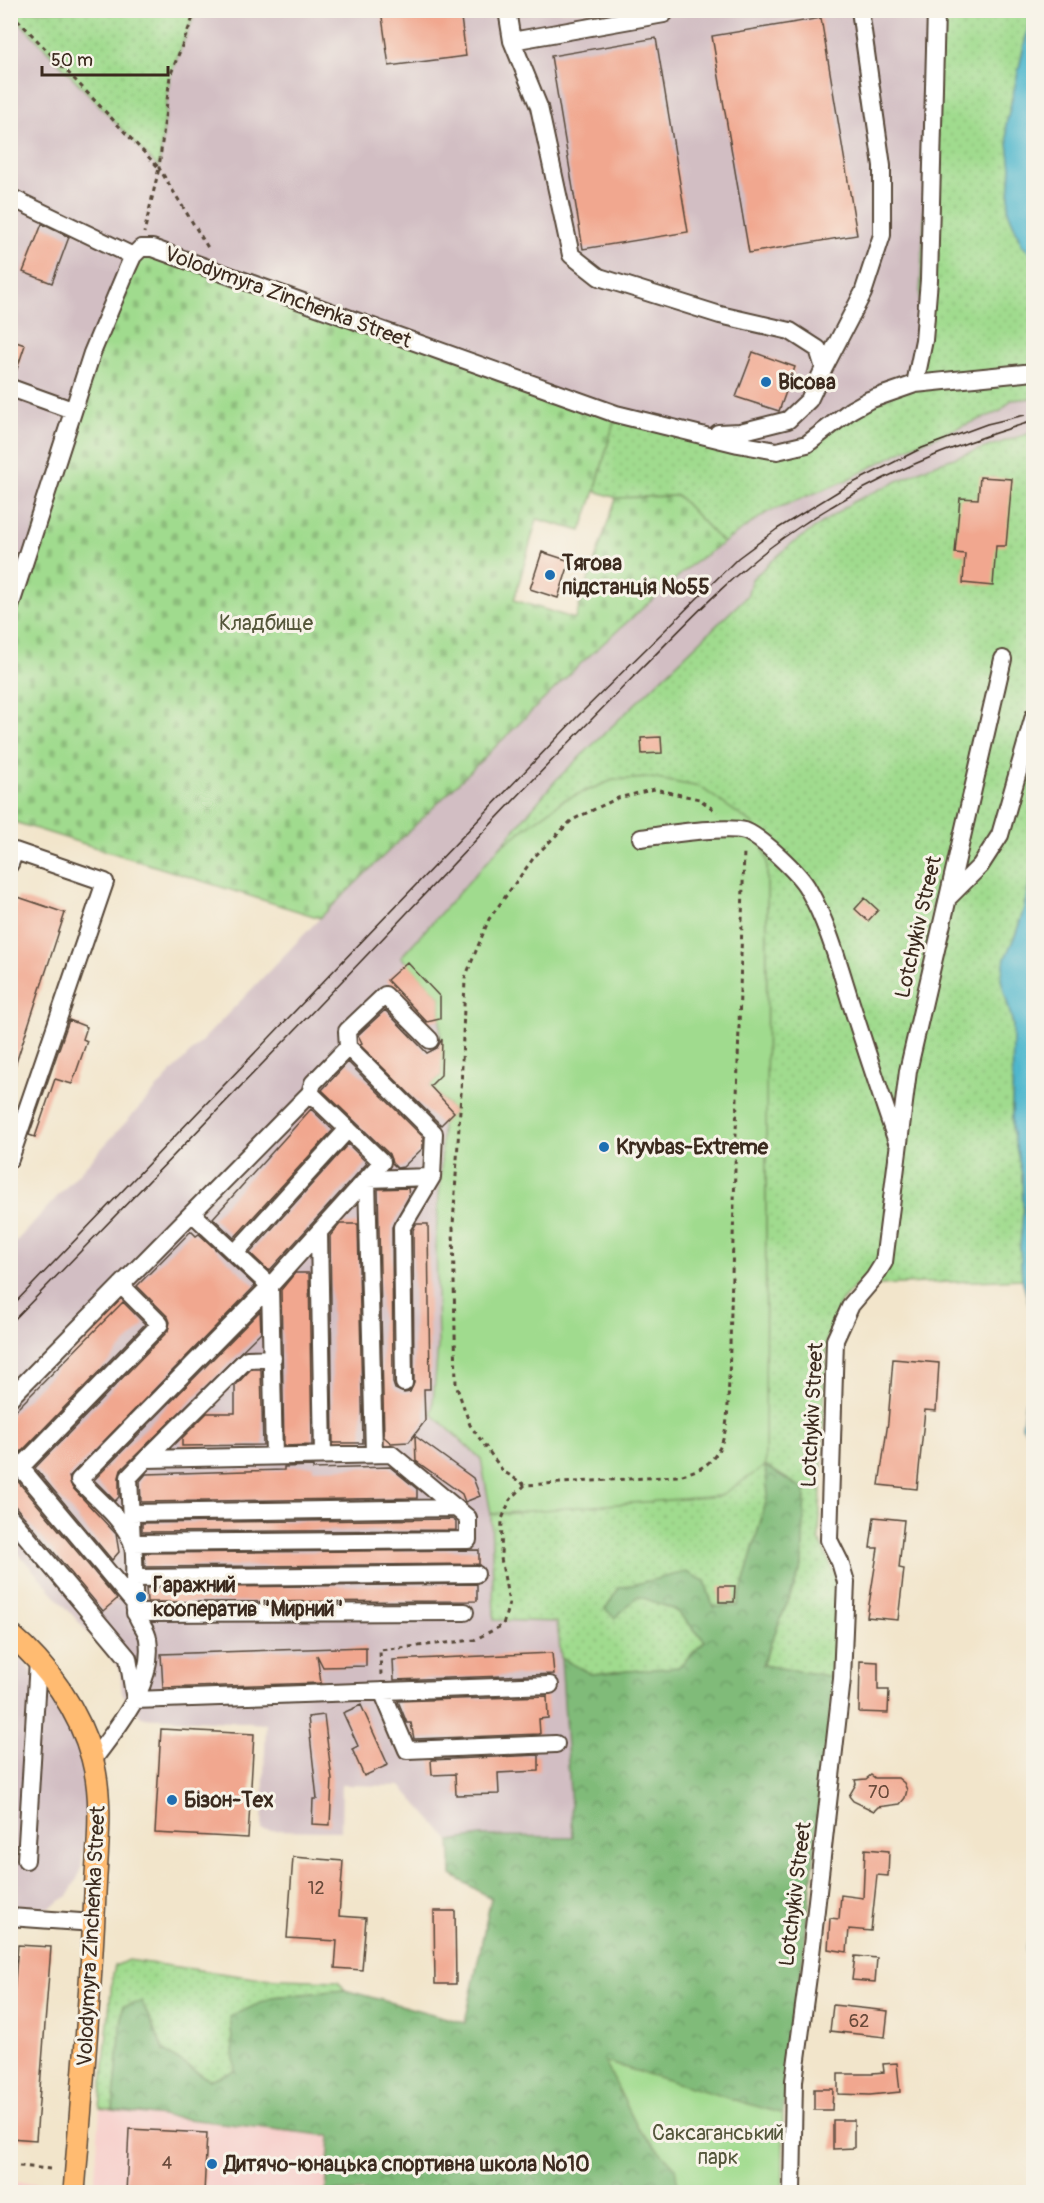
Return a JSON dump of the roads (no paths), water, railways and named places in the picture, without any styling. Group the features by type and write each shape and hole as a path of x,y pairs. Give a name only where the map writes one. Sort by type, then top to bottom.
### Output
{"main road":[{"name":"Volodymyra Zinchenka Street","path":"10,1634 38,1661 61,1693 84,1732 93,1760 99,1801 94,1923 74,2193"}],"street":[{"path":"507,10 512,41 539,107 571,255 599,277 720,315 790,331 818,349 824,368"},
{"path":"696,434 740,432 788,420 809,400 863,293 882,235 882,166 860,10"},
{"path":"915,384 924,340 929,280 936,10"},
{"path":"512,41 663,14"},
{"path":"10,197 137,252"},
{"name":"Volodymyra Zinchenka Street","path":"10,607 92,353 137,252 152,248 616,414 696,434"},
{"path":"696,434 777,451 807,444 851,410 869,400 915,384 1034,372"},
{"path":"11,388 72,410"},
{"name":"Lotchykiv Street","path":"792,2193 794,2081 811,1954 842,1679 846,1581 829,1540 835,1340 851,1305 874,1278 884,1262 908,1071 1003,659"},
{"path":"948,898 980,866 1000,835 1034,716"},
{"path":"641,838 705,831 744,831 758,838 784,861 808,888 833,943 898,1146"},
{"path":"10,864 15,851 105,882 10,1159"},
{"path":"10,1398 310,1093 313,1083 348,1047 348,1031 385,995 430,1040"},
{"path":"348,1047 434,1133 432,1177 402,1227 404,1383"},
{"path":"132,1543 119,1522 79,1480 270,1286 382,1162 310,1093"},
{"path":"235,1253 348,1130"},
{"path":"367,1179 432,1177"},
{"path":"367,1179 374,1454"},
{"path":"192,1213 270,1286 274,1456"},
{"path":"319,1232 323,1455"},
{"path":"93,1760 135,1700 147,1666 148,1636 135,1609 16,1461 160,1324 121,1285"},
{"path":"135,1609 129,1477 247,1359 273,1358"},
{"path":"132,1543 468,1540 468,1518 391,1454 146,1459"},
{"path":"131,1514 456,1508"},
{"path":"10,1517 128,1658 135,1700"},
{"path":"134,1578 476,1574"},
{"path":"135,1609 465,1612"},
{"path":"26,1860 38,1661"},
{"path":"135,1700 550,1685"},
{"path":"382,1691 407,1750 556,1743"},
{"path":"10,1917 94,1923"}],"water":[{"path":"1032,11 1034,11 1033,256 1022,245 1008,211 1011,168 1006,125"},
{"path":"1033,868 1033,1373 1030,1309 1022,1279 1020,1248 1023,1211 1022,1174 1012,1128 1013,1024 1001,979 1005,958 1024,908"},
{"path":"1033,1373 1033,1440 1022,1426 1025,1402 1031,1393"},
{"path":"1033,1885 1033,2014 1026,1949 1031,1931"}],"tram line":[{"path":"10,1308 578,716 738,558 777,529 847,486 922,448 987,424 1025,415"},
{"path":"10,1324 307,1018 581,730 745,568 783,538 872,484 935,455 1034,421"}],"place":[{"name":"Вісова","path":"766,382"},
{"name":"Тягова підстанція №55","path":"550,575"},
{"name":"Kryvbas-Extreme","path":"604,1147"},
{"name":"Гаражний кооператив \"Мирний\"","path":"141,1597"},
{"name":"Бізон-Тех","path":"172,1800"},
{"name":"Дитячо-юнацька спортивна школа №10","path":"212,2164"}],"park label":[{"name":"Кладбище","path":"266,623"},
{"name":"Саксаганський парк","path":"718,2145"}]}
